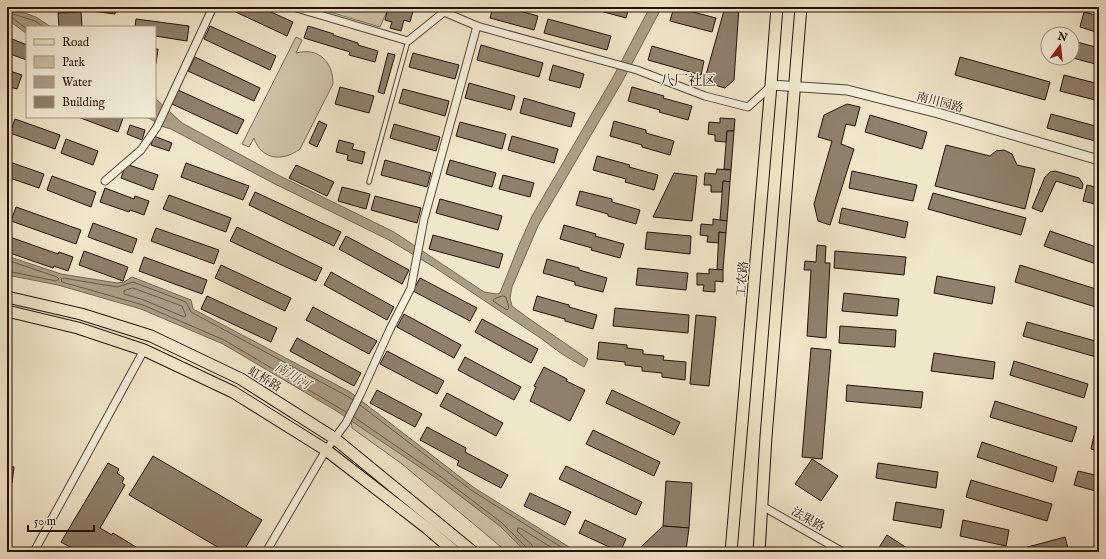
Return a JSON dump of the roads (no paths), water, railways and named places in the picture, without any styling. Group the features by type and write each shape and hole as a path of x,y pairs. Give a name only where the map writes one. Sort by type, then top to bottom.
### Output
{"main road":[{"name":"工农路","path":"731,552 772,85 777,7"},
{"path":"759,552 768,422 802,7"},
{"name":"虹桥路","path":"7,297 81,314 151,336 241,379 334,438 473,552"},
{"path":"7,311 78,328 144,350 233,392 326,450 427,528 455,552"}],"street":[{"path":"105,181 141,150 157,127 212,7"},
{"path":"293,7 408,41 443,9 477,26 634,70 705,96 748,107 772,85"},
{"path":"266,552 326,450 346,423 411,288 424,219 477,26"},
{"name":"南川园路","path":"772,85 847,90 890,100 1099,160"},
{"path":"42,552 36,548 144,350"},
{"name":"法果路","path":"762,506 843,552"}],"lane":[{"path":"369,182 408,41"}],"water":[{"path":"7,7 36,17 50,26 26,26 26,33 7,19"},
{"path":"650,7 662,7 622,82 538,226 512,287 510,298 512,306 588,359 584,367 562,354 434,267 389,240 273,183 149,118 156,118 156,99 182,123 278,175 394,232 484,292 497,294 500,293 532,216 612,79"},
{"name":"南川河","path":"7,256 61,274 117,283 124,282 132,277 191,300 193,309 350,392 473,487 577,552 526,552 500,526 442,482 335,410 223,344 141,309 58,285 7,275"}],"district":[{"name":"八厂社区","path":"688,80"}]}
